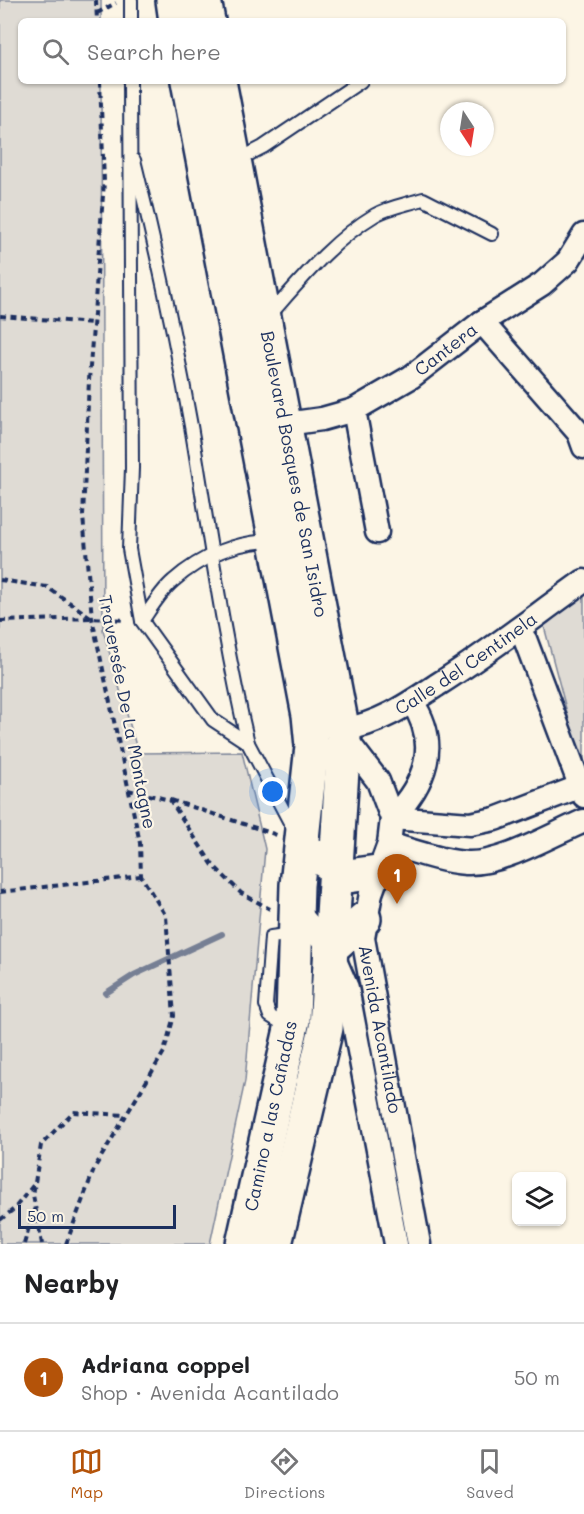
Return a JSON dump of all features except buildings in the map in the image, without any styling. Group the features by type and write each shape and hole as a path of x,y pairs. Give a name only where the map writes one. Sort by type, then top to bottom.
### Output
{"main road":[{"path":"173,0 176,18"},
{"path":"204,0 207,18"},
{"name":"Boulevard Bosques de San Isidro","path":"189,84 312,746 302,843"},
{"name":"Boulevard Bosques de San Isidro","path":"220,84 286,424 343,734 334,868"},
{"path":"302,843 348,876 383,858"},
{"name":"Camino a las Cañadas","path":"275,1244 308,1033 296,922 302,843"},
{"name":"Camino a las Cañadas","path":"243,1244 308,1033 330,949 334,868"},
{"path":"330,949 364,920"}],"street":[{"name":"Cantera","path":"286,424 322,419 354,410 411,377 482,322 543,284 568,261 584,235"},
{"path":"482,322 579,433 584,447"},
{"path":"354,410 377,532"},
{"name":"Calle del Centinela","path":"343,734 380,721 412,702 473,662 584,581"},
{"path":"392,818 470,824 495,819 582,789 525,639"},
{"path":"392,818 408,801 420,781 427,758 426,735 419,713 412,702"},
{"name":"Avenida Acantilado","path":"343,734 378,781 392,818 383,858 364,920 363,938 366,966 419,1244"},
{"path":"383,858 468,863 497,858 584,821"},
{"name":"Avenida Acantilado","path":"296,922 330,949 347,988 396,1244"}],"lane":[{"path":"131,0 131,18"},
{"path":"129,84 132,468 129,549 142,621 213,720 248,743"},
{"path":"235,162 263,147 357,84"},
{"path":"128,138 163,277 231,671 248,743 302,843"},
{"path":"266,320 296,285 351,231 377,214 423,199 492,234"},
{"path":"142,621 171,582 211,553 262,541 275,541"}],"path":[{"path":"96,0 97,18"},
{"path":"97,13 122,0"},
{"name":"Traversée De La Montagne","path":"100,84 104,182 93,323 83,516 92,618 140,843 141,876"},
{"path":"0,316 93,323"},
{"path":"0,579 47,587 92,618"},
{"path":"0,621 92,618 142,621"},
{"path":"128,790 170,800 302,843"},
{"path":"170,800 212,864 241,893 296,922"},
{"path":"0,892 141,876 166,916 174,1016 164,1052 95,1167 66,1244"},
{"path":"42,1244 35,1206 35,1182 41,1145 73,1112 125,1115"},
{"path":"0,1220 14,1209 35,1182"},
{"path":"24,1244 35,1206"}],"shaded area":[{"path":"0,0 101,0 101,18 18,18 18,84 101,84 103,630 138,753 242,752 265,849 245,1081 210,1244 0,1244"},
{"path":"584,583 584,776 541,615"}],"waterway":[{"path":"106,993 134,975 222,934"}],"place":[{"name":"Adriana coppel","path":"397,904"}]}
